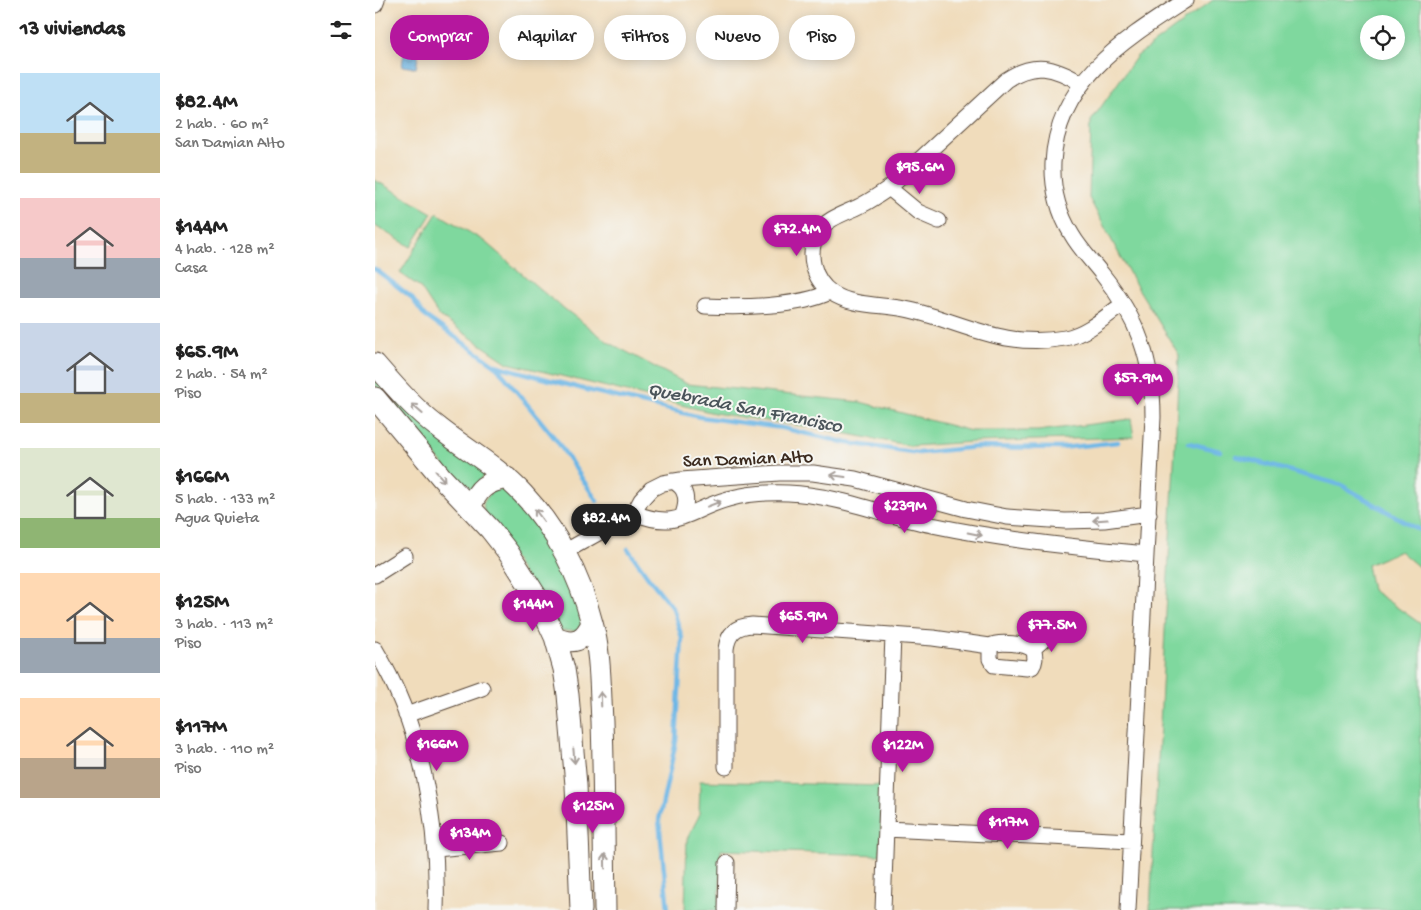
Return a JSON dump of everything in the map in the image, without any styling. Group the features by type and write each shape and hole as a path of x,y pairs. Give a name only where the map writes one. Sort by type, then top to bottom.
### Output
{"main road":[{"path":"375,364 412,406 507,478 523,494 538,512 564,552 575,574 592,623 597,647 604,814 605,910"},
{"path":"375,398 442,478 496,537 524,576 555,638 564,669 568,695 577,818 581,910"},
{"path":"470,508 475,496 483,487 494,481 507,478"},
{"path":"555,638 566,642 578,640 587,634 592,623"},
{"path":"577,818 604,814"}],"street":[{"path":"375,5 377,0"},
{"path":"1128,910 1149,514 1153,417 1152,380 1142,340 1123,304 1072,236 1061,211 1055,189 1054,154 1058,130 1067,108 1081,83 1100,63 1127,40 1186,0"},
{"path":"1081,83 1065,74 1048,69 1031,68 1015,73 889,188 876,197 833,219 822,228 813,246 812,260 821,281 831,292 853,302 911,310 989,335 1028,341 1074,336 1089,329 1123,304"},
{"path":"889,188 918,212 939,221"},
{"path":"705,306 731,307 773,304 814,298 831,292"},
{"name":"San Damian Alto","path":"564,552 634,513 641,500 651,489 663,483 779,473 813,473 855,479 966,509 1007,517 1065,522 1104,520 1149,514"},
{"name":"San Damian Alto","path":"672,481 680,485 686,495 686,504 682,517"},
{"name":"San Damian Alto","path":"634,513 651,519 674,520 723,501 747,495 769,492 799,494 833,500 924,523 1002,539 1083,549 1146,554"},
{"path":"375,575 405,556"},
{"path":"726,767 726,649 729,636 736,628 752,625 954,640 990,646 999,643 1026,645 1033,649"},
{"path":"1033,649 1051,633"},
{"path":"883,910 893,635"},
{"path":"990,646 990,658 994,665 1027,668 1032,667 1035,661 1033,649"},
{"path":"375,649 387,668 406,715 427,793 436,849 436,910"},
{"path":"406,715 482,688"},
{"path":"886,829 1131,841"},
{"path":"436,849 502,843"},
{"path":"726,910 727,863"}],"green space":[{"path":"1213,0 1421,0 1421,569 1400,551 1367,565 1372,590 1421,624 1421,910 1150,910 1179,355 1133,280 1089,198 1091,121 1137,56"},
{"path":"375,180 432,213 411,247 375,226"},
{"path":"437,213 484,241 549,297 608,342 687,384 860,402 971,431 1038,431 1131,419 1134,437 973,442 912,446 816,428 714,413 508,363 439,316 420,287 400,273"},
{"path":"375,376 487,472 469,495 375,385"},
{"path":"493,489 505,490 524,507 552,545 571,582 584,631 559,631 484,512 483,503"},
{"path":"700,781 882,786 880,855 721,850 719,910 685,910 687,839 699,816"}],"water":[{"path":"403,60 418,60 416,68 402,66"}],"waterway":[{"name":"Quebrada San Francisco","path":"375,269 411,297 425,316 495,365 583,389 700,417 782,428 847,443 919,453 977,447 1061,448 1118,442"},
{"path":"496,366 557,441 597,501"},
{"name":"Quebrada San Francisco","path":"1189,443 1220,451"},
{"name":"Quebrada San Francisco","path":"1236,456 1341,485 1421,531"},
{"path":"628,549 673,608 682,638 676,741 659,820 668,910"}]}
